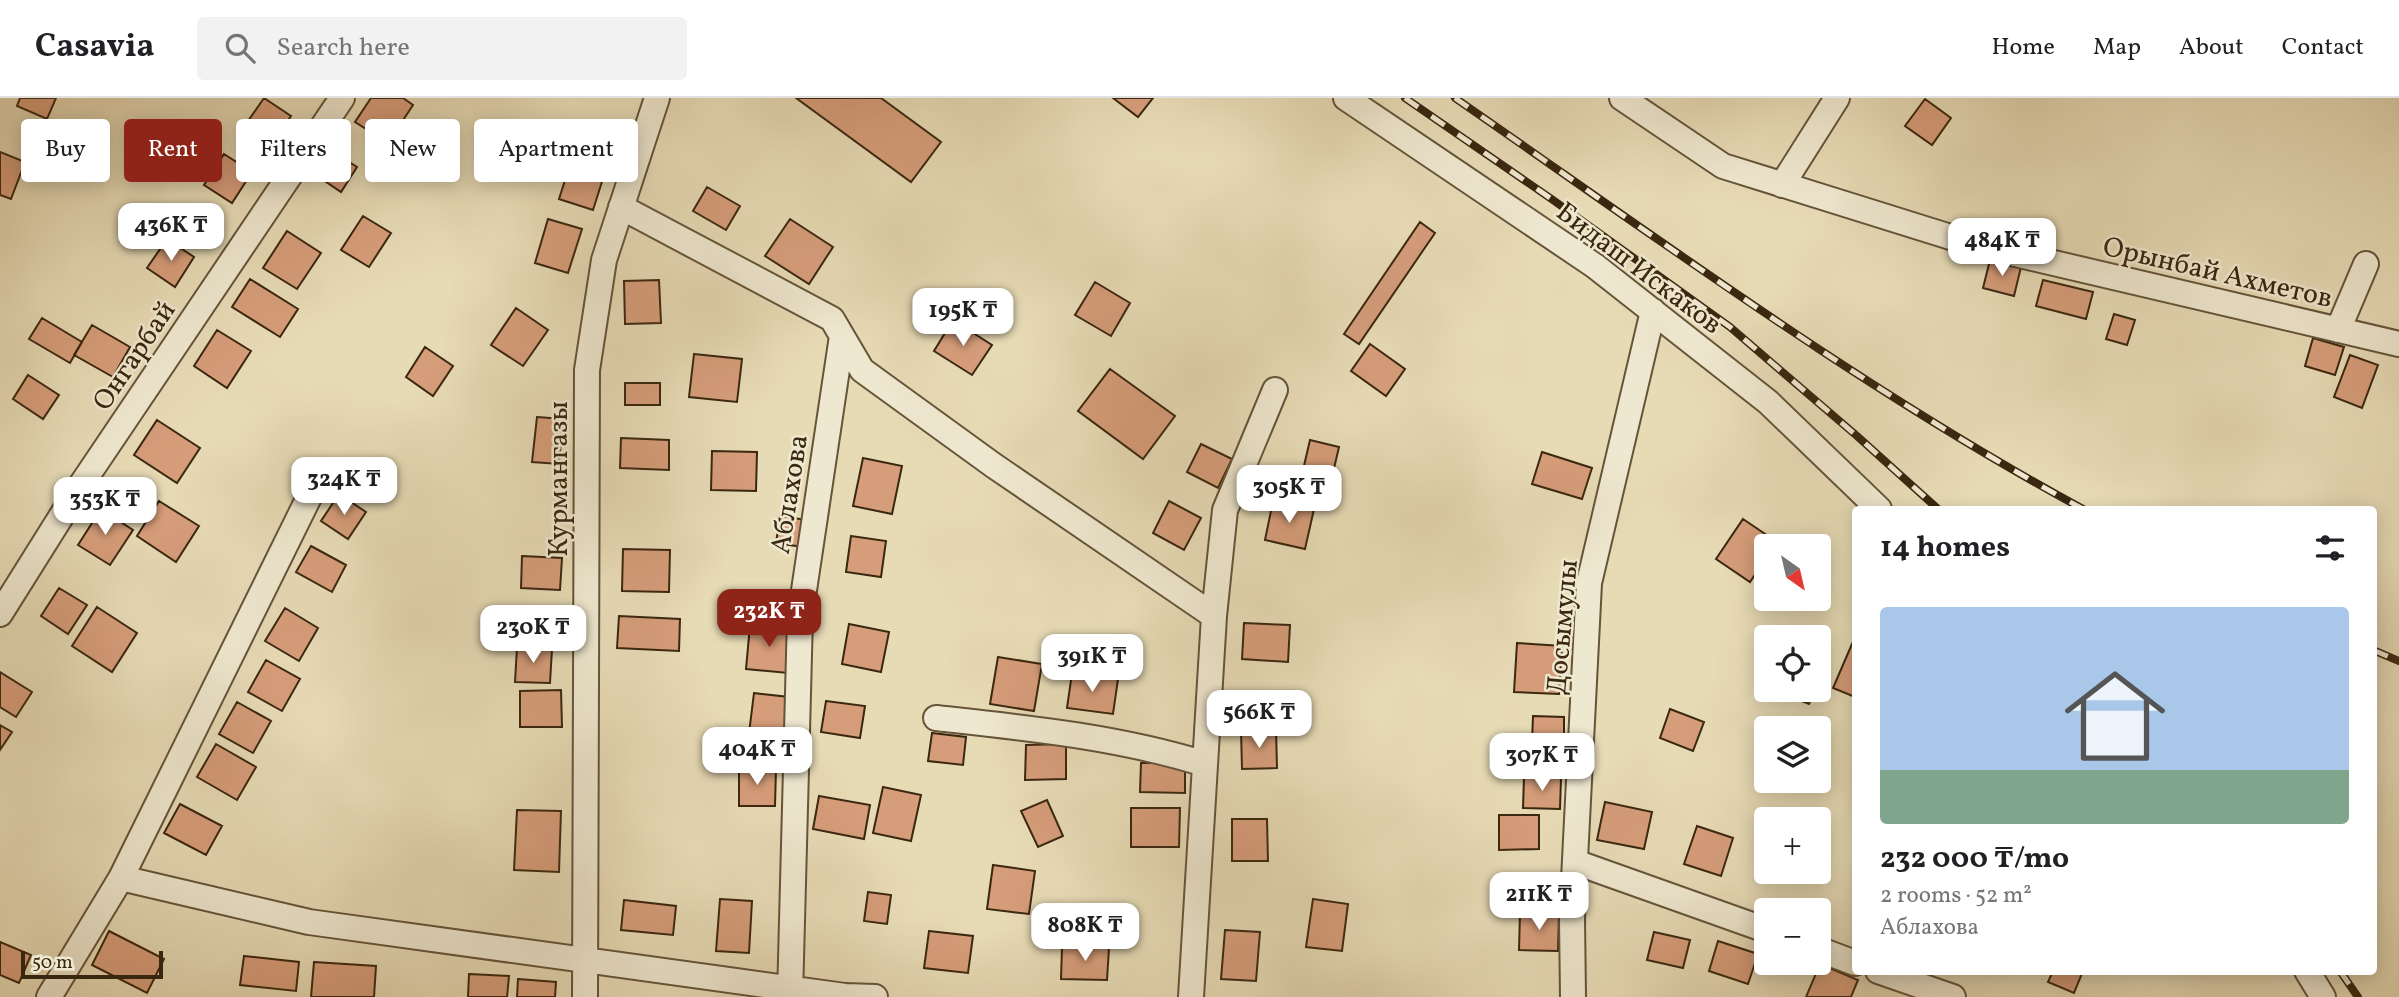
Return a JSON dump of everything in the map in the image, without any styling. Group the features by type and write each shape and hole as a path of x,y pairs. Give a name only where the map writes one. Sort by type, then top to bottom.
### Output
{"street":[{"name":"Онгарбай","path":"0,614 79,488 342,98"},
{"name":"Курмангазы","path":"585,997 587,370 604,260 657,98"},
{"name":"Бидаш Искаков","path":"1346,98 1595,266 1768,402 1876,506"},
{"name":"Орынбай Ахметов","path":"1622,98 1723,166 1782,185 1973,244 2399,344"},
{"path":"1782,185 1837,98"},
{"path":"621,207 832,319 862,369 993,465 1214,616"},
{"path":"2338,330 2366,264"},
{"name":"Досымулы","path":"1573,997 1572,919 1590,583 1653,311"},
{"name":"Аблахова","path":"791,993 800,617 842,336"},
{"path":"1191,997 1214,616 1225,510 1275,390"},
{"path":"49,997 121,878 319,477"},
{"path":"936,718 1042,729 1159,750 1205,765"},
{"path":"1575,862 1754,926"},
{"path":"121,878 309,922 585,960 791,993 875,997"},
{"path":"1831,954 1852,962"},
{"path":"1890,975 1953,997"},
{"path":"2309,975 2323,997"}],"building":[{"path":"20,98 56,98 47,119 17,106"},
{"path":"264,98 291,116 289,119 249,119"},
{"path":"371,98 403,98 413,105 404,119 365,119 365,128 355,122"},
{"path":"796,98 881,98 941,142 911,182"},
{"path":"1113,98 1153,98 1138,117"},
{"path":"1925,99 1951,118 1932,145 1905,126"},
{"path":"0,152 21,160 21,173 11,199 0,195"},
{"path":"224,154 236,162 236,182 246,182 232,203 204,185 206,182 222,182"},
{"path":"351,163 357,167 351,176"},
{"path":"326,182 347,182 341,192"},
{"path":"564,182 602,182 593,210 559,199"},
{"path":"707,187 740,206 726,230 693,211"},
{"path":"363,216 391,233 369,267 341,250"},
{"path":"548,219 582,229 568,273 535,263"},
{"path":"790,219 833,247 809,284 765,256"},
{"path":"1420,222 1435,233 1359,344 1344,334"},
{"path":"287,231 321,253 297,289 263,268"},
{"path":"167,239 194,257 175,287 147,268"},
{"path":"1990,260 2021,267 2014,296 1983,288"},
{"path":"250,279 298,309 280,337 232,307"},
{"path":"659,280 661,323 625,324 624,281"},
{"path":"2043,280 2093,292 2086,319 2036,306"},
{"path":"1095,282 1130,303 1111,336 1075,315"},
{"path":"516,308 548,330 523,366 491,345"},
{"path":"2114,314 2135,320 2127,345 2106,339"},
{"path":"42,318 82,342 70,363 29,339"},
{"path":"953,320 992,345 972,375 934,351"},
{"path":"92,325 130,347 113,377 74,355"},
{"path":"217,330 251,351 227,388 194,366"},
{"path":"2313,338 2344,347 2335,375 2305,366"},
{"path":"1370,344 1405,369 1386,396 1351,371"},
{"path":"425,347 453,366 433,396 406,377"},
{"path":"694,354 742,359 737,402 689,397"},
{"path":"2350,355 2378,365 2362,408 2334,397"},
{"path":"1110,369 1175,416 1143,459 1078,411"},
{"path":"28,375 59,395 43,419 13,399"},
{"path":"625,383 660,383 660,405 625,405"},
{"path":"537,417 563,419 559,464 532,462"},
{"path":"157,420 200,448 177,483 134,455"},
{"path":"621,438 669,440 669,470 620,468"},
{"path":"1310,440 1339,447 1332,477 1303,470"},
{"path":"1201,444 1232,459 1218,488 1187,472"},
{"path":"712,451 757,452 756,491 711,490"},
{"path":"1542,452 1592,468 1582,499 1532,484"},
{"path":"863,458 902,466 892,514 853,506"},
{"path":"339,494 366,512 348,539 321,521"},
{"path":"159,501 199,526 176,562 137,536"},
{"path":"1169,501 1201,518 1184,550 1153,533"},
{"path":"1273,501 1314,509 1305,549 1265,540"},
{"path":"101,509 133,530 110,565 78,545"},
{"path":"780,516 807,520 803,547 776,543"},
{"path":"1743,519 1765,534 1754,534 1754,576 1750,582 1716,559"},
{"path":"851,536 886,541 881,577 846,572"},
{"path":"311,546 346,565 332,592 296,572"},
{"path":"623,549 670,550 669,592 622,591"},
{"path":"522,556 562,558 560,590 521,588"},
{"path":"59,588 87,605 68,634 41,616"},
{"path":"97,607 137,633 112,672 72,646"},
{"path":"285,608 318,628 299,661 265,641"},
{"path":"619,616 680,619 679,651 617,648"},
{"path":"1244,623 1290,625 1288,662 1242,659"},
{"path":"849,624 889,632 881,672 842,664"},
{"path":"750,625 792,630 788,673 746,669"},
{"path":"1517,643 1562,646 1559,694 1514,692"},
{"path":"1852,644 1852,696 1833,688"},
{"path":"517,647 552,649 550,683 515,682"},
{"path":"998,657 1042,664 1034,711 990,704"},
{"path":"266,660 300,679 282,711 248,692"},
{"path":"0,672 32,692 16,717 0,707"},
{"path":"1072,673 1118,679 1113,714 1067,708"},
{"path":"561,690 562,727 520,727 520,691"},
{"path":"754,693 789,697 784,737 749,733"},
{"path":"826,701 865,706 860,738 821,732"},
{"path":"237,702 271,721 253,753 219,734"},
{"path":"1670,709 1704,722 1693,751 1660,738"},
{"path":"1533,716 1564,717 1564,743 1532,743"},
{"path":"0,725 12,732 0,750"},
{"path":"1276,730 1277,768 1242,769 1241,731"},
{"path":"932,733 966,737 963,765 928,761"},
{"path":"216,744 256,767 237,800 197,777"},
{"path":"1066,744 1066,779 1025,780 1026,745"},
{"path":"1141,763 1185,763 1185,793 1140,792"},
{"path":"739,768 776,768 775,806 739,806"},
{"path":"1524,777 1561,778 1560,809 1523,808"},
{"path":"883,787 921,795 911,841 873,833"},
{"path":"819,796 870,805 864,839 813,829"},
{"path":"1047,800 1063,836 1038,847 1021,811"},
{"path":"1605,802 1652,812 1644,849 1597,840"},
{"path":"180,804 222,826 206,855 164,833"},
{"path":"1131,808 1180,808 1179,847 1131,847"},
{"path":"517,810 561,811 559,872 514,870"},
{"path":"1499,815 1539,815 1539,849 1499,850"},
{"path":"1232,819 1267,819 1268,861 1232,861"},
{"path":"1697,826 1733,838 1721,876 1684,864"},
{"path":"993,865 1035,871 1029,914 987,909"},
{"path":"868,892 891,895 887,924 864,921"},
{"path":"720,899 752,901 749,953 716,951"},
{"path":"1313,899 1348,904 1342,951 1306,947"},
{"path":"624,900 676,906 673,935 621,930"},
{"path":"1520,913 1559,914 1558,951 1519,950"},
{"path":"1225,930 1260,932 1256,981 1221,979"},
{"path":"109,931 164,959 147,993 92,965"},
{"path":"929,931 973,936 968,973 924,968"},
{"path":"1654,932 1690,940 1683,968 1647,960"},
{"path":"1718,941 1754,953 1754,966 1748,984 1709,971"},
{"path":"0,942 31,955 19,983 0,975"},
{"path":"1062,947 1109,948 1107,980 1061,979"},
{"path":"244,956 299,962 296,991 240,985"},
{"path":"314,962 376,966 374,997 311,997"},
{"path":"1831,969 1858,980 1851,997 1806,997 1815,975 1831,975"},
{"path":"469,974 509,976 507,997 468,997"},
{"path":"2051,975 2081,975 2074,993 2048,982"},
{"path":"518,979 556,982 555,997 517,997"}],"railway":[{"path":"1405,98 1730,327 1935,506"},
{"path":"1455,98 1843,365 1922,415 2078,506"},
{"path":"2377,652 2399,661"},
{"path":"2343,975 2358,997"}]}
